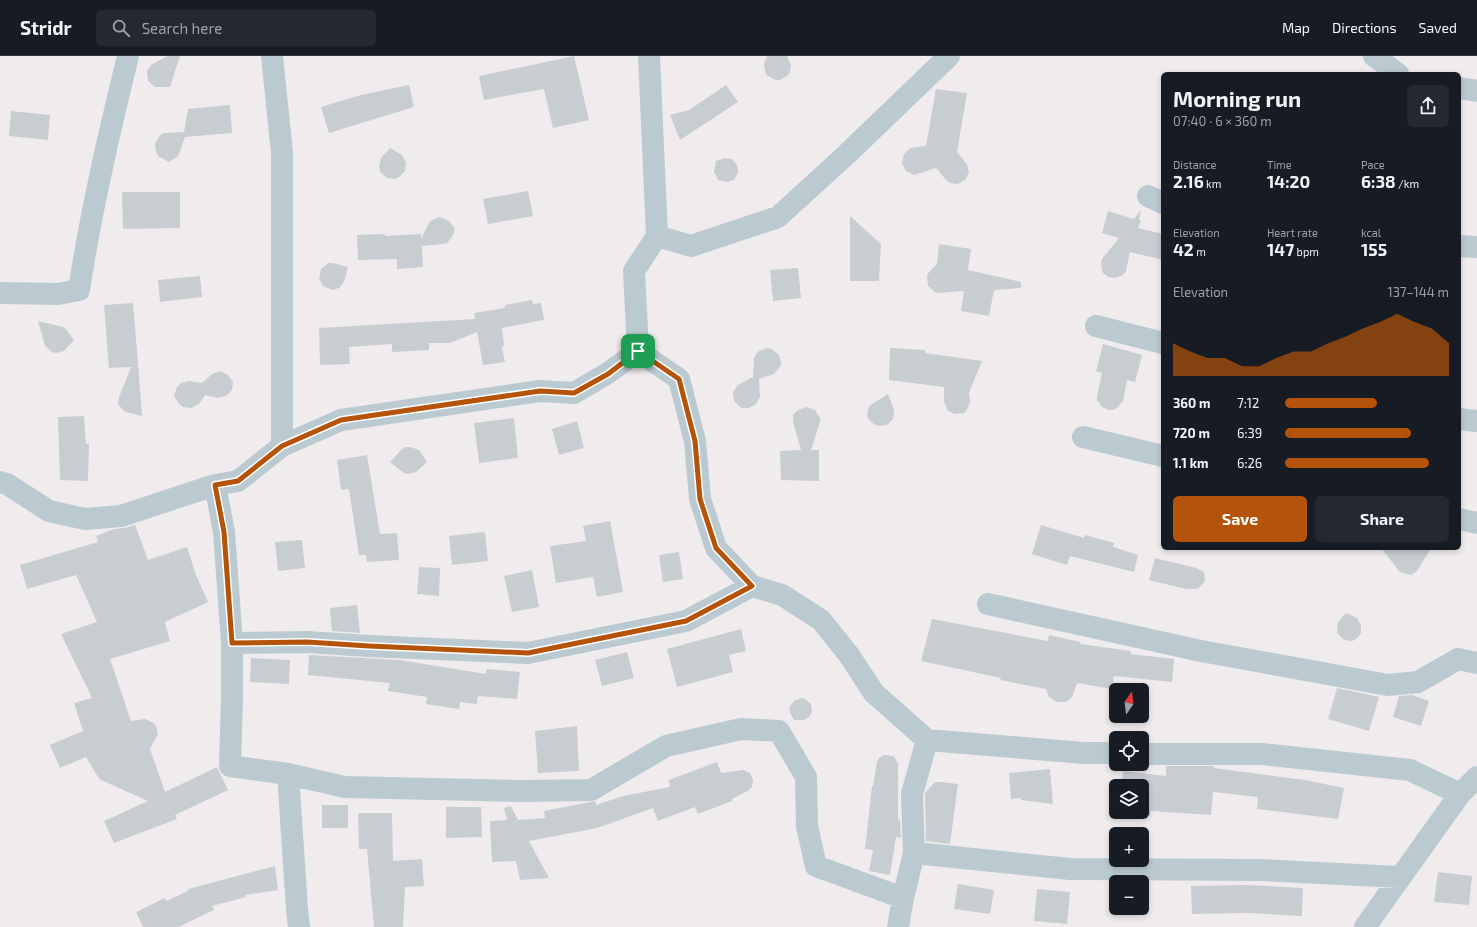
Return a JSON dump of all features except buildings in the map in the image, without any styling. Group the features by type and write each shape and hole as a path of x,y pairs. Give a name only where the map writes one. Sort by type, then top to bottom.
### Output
{"street":[{"path":"0,293 58,294 79,290 84,256 105,148 128,56"},
{"path":"272,56 282,154 282,446"},
{"path":"638,351 634,271 657,236 649,56"},
{"path":"657,236 691,246 778,217 847,154 949,56"},
{"path":"1461,88 1477,91"},
{"path":"1461,246 1477,247"},
{"path":"1096,326 1161,342"},
{"path":"0,482 7,484 49,511 85,519 121,516 215,485 238,481 282,446 341,420 540,391 574,393 608,374 638,351"},
{"path":"638,351 679,379 695,441 700,499 716,548 752,586 782,595 821,620 849,655 874,693 927,740 1109,754"},
{"path":"1461,419 1477,421"},
{"path":"1083,437 1161,456"},
{"path":"215,485 224,532 232,643 230,766 288,774 345,787 522,791 591,790 666,746 741,729 779,731 806,777 807,826 816,866 903,898"},
{"path":"1461,519 1477,523"},
{"path":"232,643 307,642 528,653 686,621 752,586"},
{"path":"988,604 1201,651 1388,684 1418,682 1458,659 1477,663"},
{"path":"898,927 903,898 914,853 912,794 927,740"},
{"path":"1149,754 1262,754 1410,770 1460,794"},
{"path":"288,774 299,927"},
{"path":"1365,927 1460,794 1477,777"},
{"path":"914,853 1070,869 1260,870 1400,877"}],"route":[{"path":"638,351 679,379 695,441 700,499 716,548 752,586 686,621 528,653 307,642 232,643 224,532 215,485 238,481 282,446 341,420 540,391 574,393 608,374 638,351"}]}
